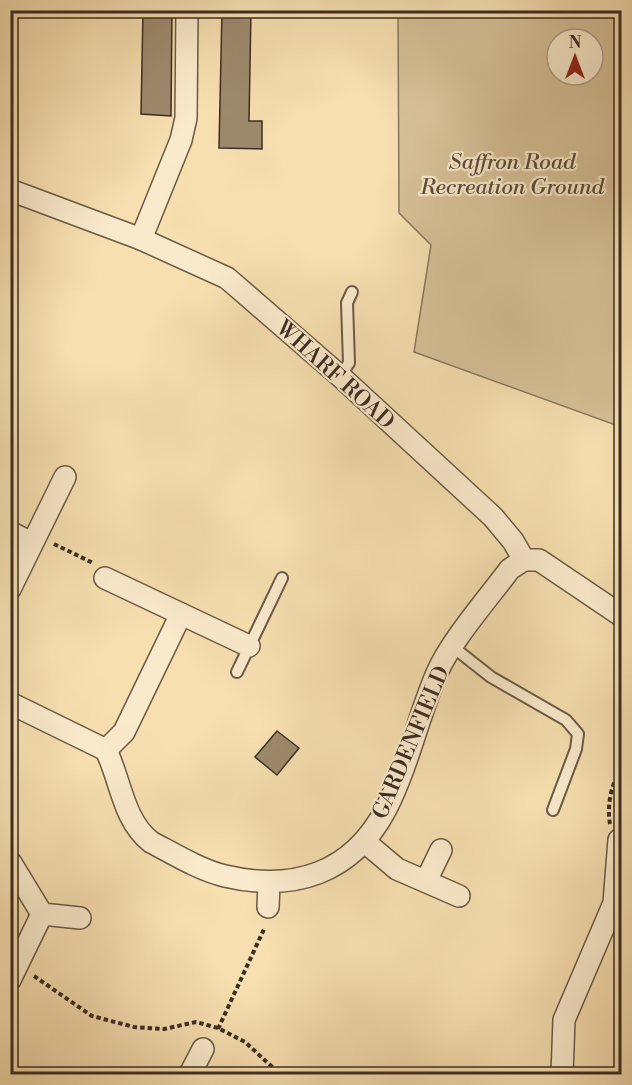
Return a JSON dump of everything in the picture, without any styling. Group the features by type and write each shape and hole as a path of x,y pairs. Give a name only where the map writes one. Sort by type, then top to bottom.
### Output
{"street":[{"path":"141,239 181,140 186,118 187,10"},
{"name":"WHARF ROAD","path":"10,190 141,239 227,278 246,291 493,518 513,541 524,560"},
{"path":"10,589 65,477"},
{"path":"10,532 32,543"},
{"path":"524,560 539,560 621,616"},
{"name":"GARDENFIELD","path":"106,750 129,815 141,834 179,857 223,876 277,884 335,866 364,842 386,808 438,670 510,569 524,560"},
{"path":"105,578 249,646"},
{"path":"10,703 106,750 124,732 181,614"},
{"path":"562,1074 564,1020 614,903 619,868 619,840"},
{"name":"GARDENFIELD","path":"364,842 397,869 459,896"},
{"path":"426,881 441,850"},
{"path":"11,863 42,914"},
{"path":"267,916 269,883"},
{"path":"42,914 80,918"},
{"path":"15,973 42,914"},
{"path":"190,1074 203,1049"}],"lane":[{"path":"340,376 349,363 347,303 352,292"},
{"path":"237,672 282,578"},
{"path":"453,647 491,677 566,720 578,734 576,749 553,810"}],"path":[{"path":"32,543 45,541 103,567 105,578"},
{"path":"619,840 611,828 608,813 616,776 621,771"},
{"path":"203,1049 218,1028 267,916"},
{"path":"15,973 92,1016 144,1028 164,1029 196,1022 218,1028 245,1042 280,1074"}],"green space":[{"name":"Saffron Road Recreation Ground","path":"398,11 621,11 621,427 414,352 431,245 399,213"}],"building":[{"path":"143,10 172,10 171,116 141,114"},
{"path":"222,10 251,10 249,121 262,121 262,149 219,148"},
{"path":"277,731 299,748 277,775 255,757"}]}
